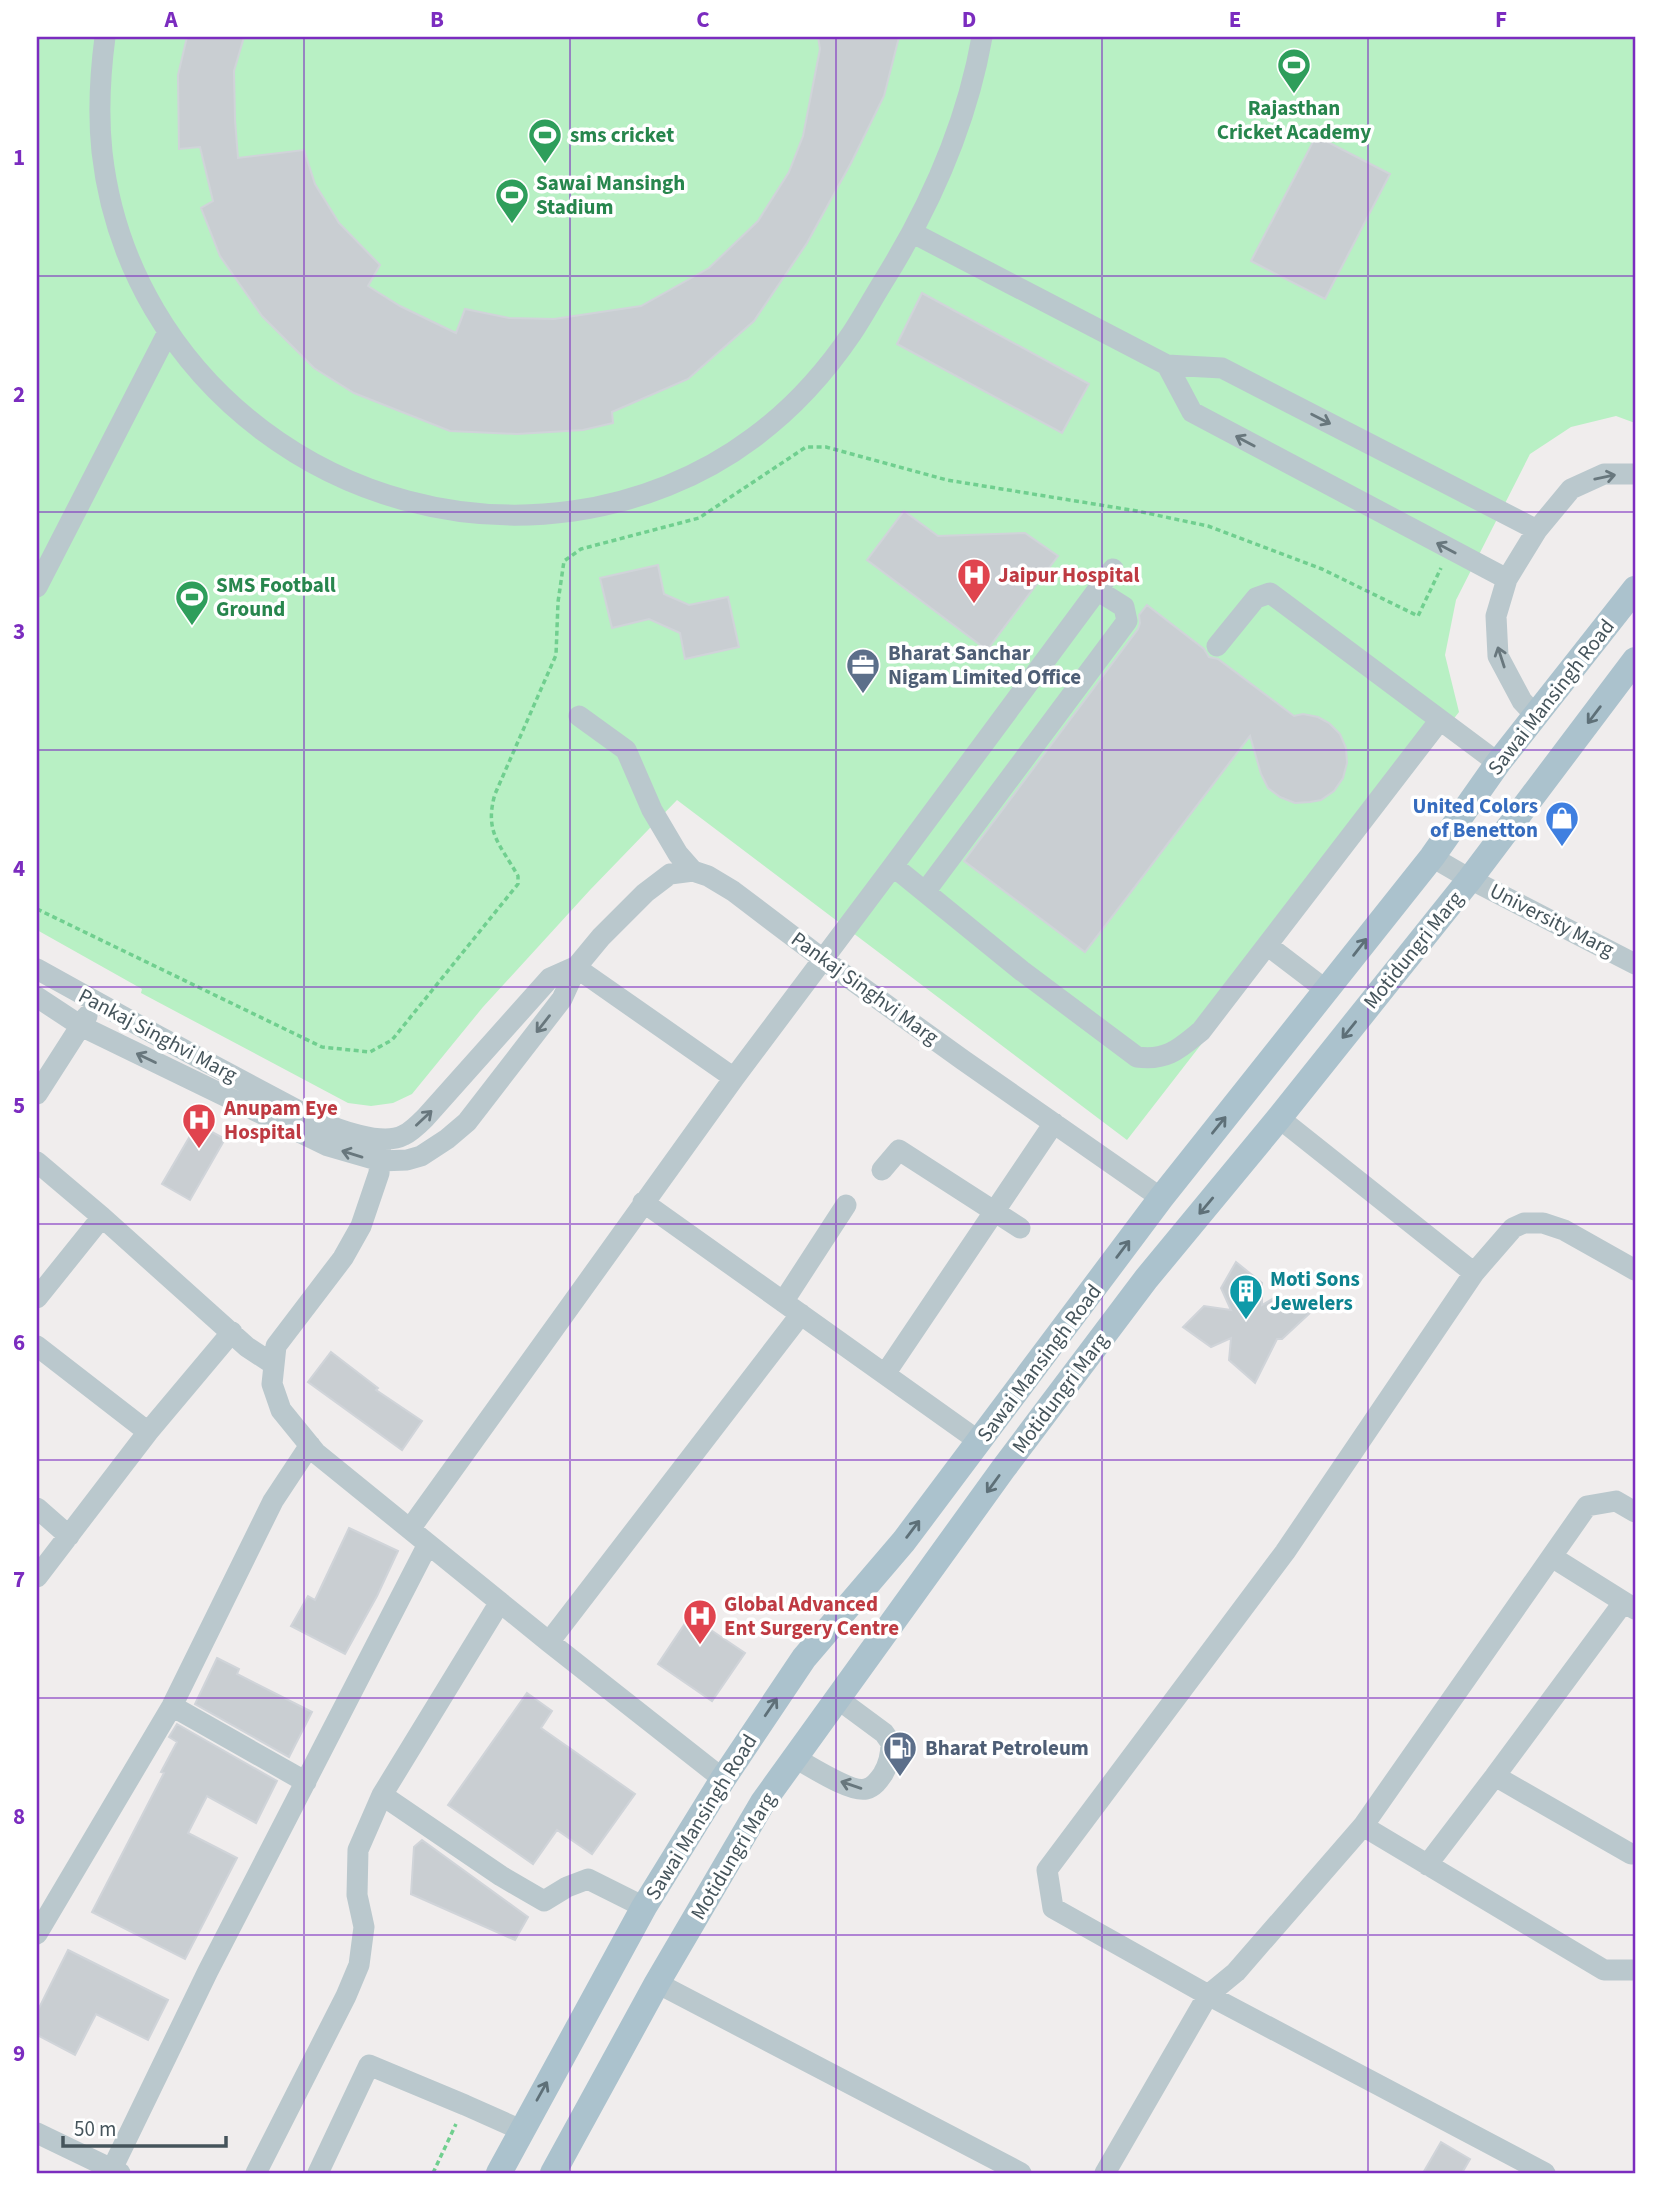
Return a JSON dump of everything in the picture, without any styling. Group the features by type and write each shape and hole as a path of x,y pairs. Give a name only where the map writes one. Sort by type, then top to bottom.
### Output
{"main road":[{"name":"Sawai Mansingh Road","path":"499,2173 644,1906 723,1779 804,1658 904,1541 1161,1198 1432,857 1498,763 1635,589"},
{"name":"Motidungri Marg","path":"553,2173 657,1983 763,1802 1003,1469 1146,1279 1470,879 1635,660"}],"street":[{"path":"105,37 99,116 102,154 125,248 141,286 168,332 208,383 248,420 297,455 350,482 398,499 453,511 518,515 561,512 626,499 688,476 750,440 780,417 815,380 852,333 913,233 954,140 971,89 982,37"},
{"path":"913,233 1167,365 1222,368 1537,530"},
{"path":"37,586 168,332"},
{"path":"1167,365 1192,412 1507,579"},
{"path":"1535,715 1522,701 1498,656 1496,616 1507,579 1537,530 1571,489 1605,474 1635,474"},
{"path":"410,1529 643,1202 1113,569"},
{"path":"925,892 1126,621 1124,607 1097,590"},
{"path":"1217,646 1256,598 1270,593 1498,763"},
{"path":"579,716 626,750 652,810 678,854 693,871"},
{"path":"893,866 1022,971 1137,1057 1152,1059 1174,1053 1201,1031 1440,720"},
{"name":"University Marg","path":"1432,857 1635,964"},
{"name":"Pankaj Singhvi Marg","path":"37,997 80,1026 328,1146 380,1161 394,1162 421,1156 467,1122 562,999 577,966 601,937 645,893 670,874 693,871 708,876 733,891 824,960 1161,1198"},
{"path":"1267,945 1326,990"},
{"path":"577,966 580,971 734,1078"},
{"name":"Pankaj Singhvi Marg","path":"37,970 314,1119 381,1140 403,1136 425,1118 550,978 577,966"},
{"path":"37,1094 96,1002"},
{"path":"1279,1118 1474,1273"},
{"path":"885,1374 1054,1123"},
{"path":"381,1140 377,1182 361,1226 343,1258 276,1346 272,1384 281,1410 310,1445 410,1529 723,1779"},
{"path":"882,1170 898,1150 1020,1228"},
{"path":"37,1162 247,1347 273,1364"},
{"path":"643,1202 980,1442"},
{"path":"783,1301 846,1205"},
{"path":"37,1298 102,1217"},
{"path":"1545,2173 1208,1995 1053,1908 1048,1870 1285,1552 1474,1273 1514,1228 1524,1223 1543,1223 1564,1230 1635,1270"},
{"path":"550,1643 801,1314"},
{"path":"37,1577 148,1432 232,1332"},
{"path":"37,1346 148,1432"},
{"path":"39,1925 172,1706 273,1501 310,1445"},
{"path":"1105,2173 1208,1995 1236,1972 1363,1826 1587,1506 1616,1501 1635,1512"},
{"path":"37,1508 69,1536"},
{"path":"37,2133 89,2166 116,2171 208,1971 428,1544"},
{"path":"1427,1865 1629,1606 1552,1557"},
{"path":"256,2173 346,1996 359,1965 363,1927 357,1895 358,1850 382,1795 500,1602"},
{"path":"795,1758 860,1789 867,1789 881,1778 890,1759 891,1742 884,1733 838,1699"},
{"path":"172,1706 306,1782"},
{"path":"1495,1776 1634,1852"},
{"path":"382,1795 501,1876 544,1901 567,1887 588,1879 644,1906"},
{"path":"1363,1826 1604,1970 1635,1970"},
{"path":"657,1983 1021,2173"},
{"path":"318,2173 369,2065 521,2130"}],"path":[{"path":"37,909 322,1046 370,1052 392,1040 518,884 518,876 492,830 490,812 495,794 556,655 558,602 564,561 581,549 699,518 806,447 826,447 947,480 1137,511 1208,526 1322,569 1418,616 1450,550"},
{"path":"433,2173 465,2105"}],"green space":[{"path":"37,37 1635,37 1635,423 1616,416 1571,427 1530,454 1456,600 1445,655 1459,712 1127,1140 677,800 483,1007 412,1094 393,1103 371,1106 348,1103 141,993 142,989 37,930"}],"building":[{"path":"187,37 244,37 234,71 238,158 304,150 315,184 339,223 380,265 368,286 400,306 456,333 465,309 509,318 554,319 641,306 709,268 758,221 789,172 803,136 820,49 818,37 899,37 884,96 851,163 807,243 754,321 688,379 612,412 613,423 583,430 517,434 450,431 354,393 314,368 262,316 220,256 201,208 213,201 200,147 179,149 178,75"},
{"path":"1316,136 1390,174 1325,299 1251,261"},
{"path":"922,293 1089,384 1062,433 897,344"},
{"name":"Jaipur Hospital","path":"904,511 938,536 1025,533 1058,556 987,650 867,560"},
{"path":"658,565 664,594 689,605 728,597 739,647 685,659 680,633 649,619 612,628 600,578"},
{"path":"1147,605 1204,649 1209,657 1218,659 1294,716 1303,714 1318,717 1329,723 1340,734 1346,748 1347,763 1343,778 1334,791 1321,800 1295,803 1268,788 1250,736 1085,952 964,861 1138,629 1139,615"},
{"path":"197,1124 225,1139 190,1200 162,1184"},
{"name":"Moti Sons Jewelers","path":"1236,1262 1262,1283 1262,1305 1279,1295 1309,1314 1282,1339 1277,1339 1255,1383 1229,1360 1231,1338 1211,1347 1183,1327 1204,1306 1231,1310 1221,1288"},
{"path":"331,1352 378,1388 376,1390 422,1421 402,1450 308,1382"},
{"path":"349,1528 398,1551 345,1654 291,1626 308,1596 315,1600"},
{"path":"690,1616 745,1653 712,1701 658,1664"},
{"path":"217,1658 239,1669 237,1674 312,1712 289,1757 195,1704"},
{"path":"527,1693 552,1711 541,1728 635,1794 592,1854 557,1830 533,1864 448,1805"},
{"path":"177,1724 277,1781 256,1823 207,1796 188,1833 237,1858 185,1959 92,1912 164,1773 161,1772 177,1742 169,1737"},
{"path":"422,1840 528,1917 515,1940 411,1894 414,1847"},
{"path":"68,1950 168,2000 148,2040 96,2014 75,2055 37,2035 37,2012"},
{"path":"1441,2142 1470,2159 1462,2173 1423,2173"}],"place":[{"name":"Rajasthan Cricket Academy","path":"1294,95"},
{"name":"sms cricket","path":"545,165"},
{"name":"Sawai Mansingh Stadium","path":"512,225"},
{"name":"Jaipur Hospital","path":"974,605"},
{"name":"SMS Football Ground","path":"192,627"},
{"name":"Bharat Sanchar Nigam Limited Office","path":"863,695"},
{"name":"United Colors of Benetton","path":"1562,848"},
{"name":"Anupam Eye Hospital","path":"199,1150"},
{"name":"Moti Sons Jewelers","path":"1246,1321"},
{"name":"Global Advanced Ent Surgery Centre","path":"700,1646"},
{"name":"Bharat Petroleum","path":"900,1778"}]}
